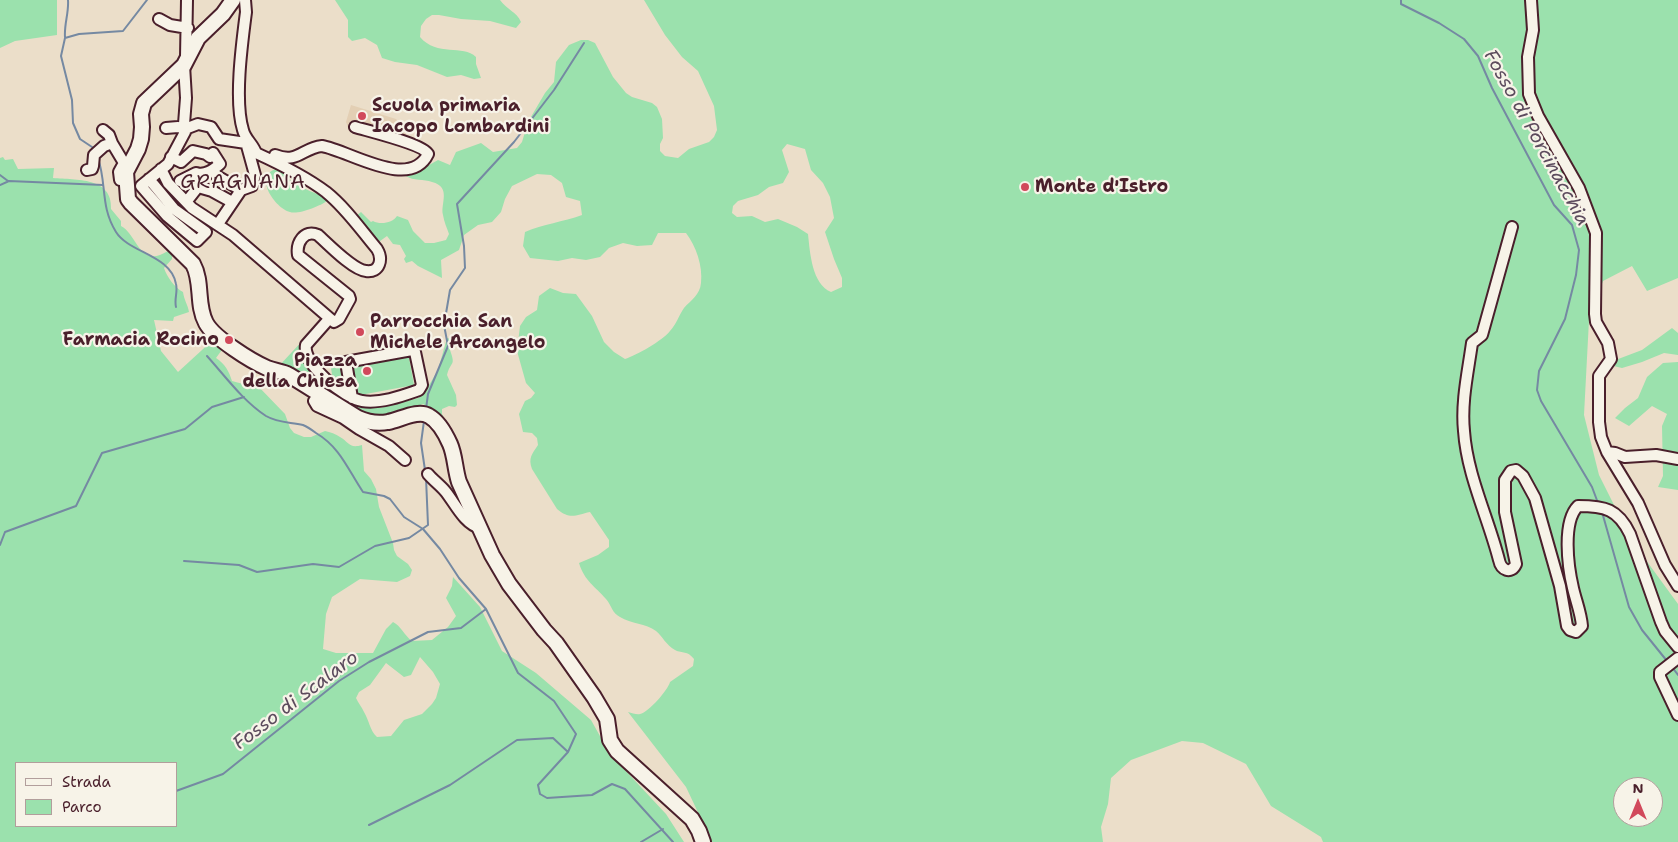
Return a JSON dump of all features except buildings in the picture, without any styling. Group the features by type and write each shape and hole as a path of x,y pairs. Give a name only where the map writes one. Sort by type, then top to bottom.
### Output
{"main road":[{"path":"233,0 224,14 198,38 185,63 144,102 141,114 141,139 126,172 128,198 135,208 196,270 201,312 210,330 256,363 286,374 358,418 376,423 425,414 438,424 451,446 455,471 459,482 492,555 509,584 556,643 594,697 607,719 610,740 617,751 692,819 703,842"}],"street":[{"path":"187,0 188,28 184,114 186,132 168,164 140,186 167,216 197,241 206,232"},
{"path":"161,169 168,183 192,208 233,235 334,322 339,319 350,299 349,296 298,255 298,242 304,235 314,233 354,265 367,272 379,266 381,262 380,255 337,202 326,192 285,166 256,154 246,138 238,104 246,12 245,0"},
{"path":"1531,0 1533,30 1528,57 1529,94 1538,116 1579,188 1596,233 1595,314 1596,322 1608,343 1611,360 1599,376 1599,422 1601,437 1607,452 1638,503 1665,565 1678,586"},
{"path":"159,19 170,25 188,28"},
{"path":"166,128 178,126 185,129 198,124 211,127 219,138 250,143 286,160 322,146 376,164 399,170 408,170 418,165 428,154 427,151 417,146 355,127"},
{"path":"87,170 92,169 94,166 94,155 108,145 109,135 103,130"},
{"path":"218,224 241,190 252,186 255,175 250,143"},
{"path":"108,145 124,162 119,172 121,187 128,198"},
{"path":"195,147 210,157 213,153 220,164 202,175 196,173 184,179 181,162 195,147"},
{"path":"171,157 181,162"},
{"path":"212,170 217,176 241,190"},
{"path":"187,201 198,187 212,191 232,202"},
{"path":"1512,227 1482,335 1472,344 1463,405 1468,459 1500,564 1504,570 1509,571 1516,564 1505,512 1506,476 1511,471 1516,470 1523,476 1535,498 1560,586 1567,626 1570,630 1576,632 1582,626 1572,587 1569,565 1568,542 1570,521 1573,511 1578,506 1610,510 1625,522 1664,631 1678,647"},
{"path":"329,319 306,345 306,355 325,379 352,398 375,402 419,390 422,385 414,351 346,362 352,398"},
{"path":"339,407 335,410 314,401 317,406 343,418 389,446 405,460"},
{"path":"1607,452 1625,457 1656,455 1678,460"},
{"path":"428,474 444,490 470,522 475,527 480,528"},
{"path":"1678,658 1660,672 1660,677 1678,715"}],"shaded area":[{"path":"351,105 396,119 405,130 412,148 349,130 346,122"}],"green space":[{"path":"0,0 57,0 57,35 15,41 0,48"},
{"path":"335,0 500,0 521,22 516,28 490,21 439,15 432,15 426,19 421,26 420,37 427,43 442,49 471,53 476,57 476,64 481,78 474,79 461,75 447,77 417,65 382,58 377,45 365,38 352,41 348,37 348,20"},
{"path":"644,0 1678,0 1678,278 1647,291 1632,266 1603,281 1589,320 1584,415 1599,475 1632,541 1678,604 1678,842 1323,842 1321,837 1271,806 1246,764 1203,743 1182,741 1131,760 1111,778 1108,804 1101,827 1103,842 712,842 686,787 628,712 639,714 653,705 669,686 670,682 693,666 694,659 687,653 672,648 652,628 617,615 606,599 587,579 579,563 598,555 609,547 609,540 590,512 569,516 557,509 532,469 531,459 538,445 537,438 532,433 523,432 519,414 525,401 535,393 526,383 517,351 520,326 526,317 537,310 539,296 550,288 563,293 576,294 592,316 604,342 625,359 649,347 666,335 674,326 684,308 699,291 701,283 700,263 690,238 686,233 658,233 652,245 637,246 623,243 609,248 600,257 586,260 572,258 558,261 530,258 523,246 525,232 582,215 580,201 566,197 562,183 551,175 537,174 512,186 501,212 492,222 478,225 464,235 459,250 441,260 442,278 412,261 406,263 404,259 406,256 400,245 393,244 387,236 376,244 355,217 361,212 371,222 383,223 393,220 397,216 408,220 413,231 425,243 446,240 449,234 442,211 444,196 442,188 438,184 426,180 412,179 406,176 438,160 450,165 456,152 481,143 493,152 517,148 522,142 528,122 545,93 554,82 556,62 569,45 581,40 595,43 613,77 626,93 632,97 652,103 657,107 662,119 663,138 660,144 660,151 665,156 678,158 689,149 709,142 717,130 714,106 698,71 682,57 665,35","holes":["787,144 805,149 811,170 823,183 830,197 834,218 825,232 842,278 842,287 831,292 825,288 816,275 811,259 808,234 778,219 765,222 752,216 737,217 732,213 733,206 738,201 758,195 769,187 783,183 789,172 782,150"]},
{"path":"3,157 5,160 13,159 18,169 54,168 53,178 82,180 100,186 106,191 110,199 111,209 121,221 121,226 127,230 140,249 151,256 168,251 172,254 172,259 164,268 172,282 183,292 189,312 174,317 173,321 154,320 161,351 178,372 214,339 224,347 216,358 226,368 232,381 243,384 252,381 256,384 285,414 294,433 304,437 311,437 325,431 337,435 352,446 362,445 364,471 376,489 379,507 394,550 397,556 408,564 412,570 410,576 397,582 360,579 332,597 326,614 323,649 336,653 373,653 386,629 393,622 412,641 432,640 448,627 456,616 446,598 452,586 453,577 480,607 502,651 536,673 591,720 610,754 666,814 684,842 0,842 0,158","holes":["420,657 433,672 440,684 432,704 422,714 404,720 391,736 377,737 356,698 359,692 370,685 386,663 404,677 411,675"]},
{"path":"280,169 284,175 295,183 327,198 327,201 294,213 284,209 278,205 266,185 266,178 269,173"},
{"path":"1672,328 1678,333 1678,355 1664,353 1622,368 1605,364 1642,350"},
{"path":"305,338 299,350 304,362 315,374 360,406 380,408 418,398 425,392 438,370 447,338 454,340 450,350 453,361 447,375 456,395 457,405 442,409 442,414 447,424 446,427 423,404 403,411 368,416 278,367"},
{"path":"408,352 414,385 355,396 349,363"},
{"path":"340,360 344,378 333,380 330,362"},
{"path":"1678,362 1678,490 1658,487 1663,476 1662,426 1667,414 1652,406 1629,426 1615,418 1638,398 1647,377 1663,363"}],"waterway":[{"path":"65,37 68,0"},
{"path":"95,149 80,139 73,123 72,100 61,56 65,38 79,34 123,31 147,0"},
{"name":"Fosso di Porcinacchia","path":"1401,0 1401,4 1439,23 1464,39 1478,56 1492,88 1554,205 1572,225 1579,250 1576,275 1565,319 1539,371 1537,390 1541,401 1592,487 1598,503"},
{"path":"426,409 428,394 448,346 444,325 450,290 465,268 464,246 457,204 514,142 554,90 584,43"},
{"path":"98,158 108,213 116,232 130,245 158,260 173,274 176,284 176,307"},
{"path":"0,175 8,181"},
{"path":"0,185 9,181 103,185"},
{"name":"Fosso di Scalaro","path":"207,356 242,396 266,416 305,426 332,445 363,492 390,499 404,517 423,529 440,549 459,578 486,609 518,673 554,701 576,734 568,752 538,785 540,794 547,798 592,795 612,784 625,789 673,842"},
{"path":"0,545 5,532 76,506 102,453 185,429 212,407 244,397"},
{"path":"424,421 421,443 425,470"},
{"path":"184,561 239,565 257,572 313,564 339,567 375,546 409,538 428,525 426,478"},
{"name":"Fosso di Porcinacchia","path":"1602,512 1629,607 1642,630 1667,661"},
{"name":"Fosso di Scalaro","path":"178,790 223,774 339,681 369,662 428,632 461,628 486,609"},
{"name":"Fosso di Porcinacchia","path":"1672,667 1678,675"},
{"path":"369,825 450,785 517,740 553,738 568,752"},
{"path":"641,842 663,829"}],"place":[{"name":"Scuola primaria Iacopo Lombardini","path":"362,116"},
{"name":"Monte d'Istro","path":"1025,187"},
{"name":"Parrocchia San Michele Arcangelo","path":"360,332"},
{"name":"Farmacia Rocino","path":"229,340"},
{"name":"Piazza della Chiesa","path":"367,371"}],"district":[{"name":"GRAGNANA","path":"243,183"}]}
